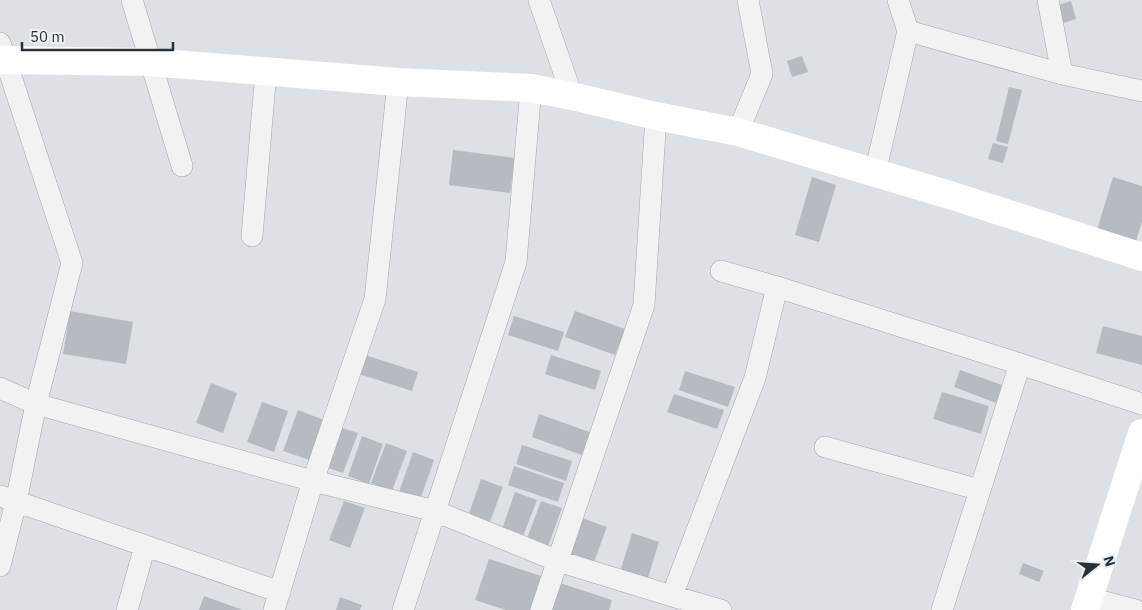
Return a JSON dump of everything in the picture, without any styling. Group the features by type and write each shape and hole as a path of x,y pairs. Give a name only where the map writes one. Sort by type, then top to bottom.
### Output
{"street":[{"path":"132,0 182,166"},
{"path":"539,0 572,96"},
{"path":"738,132 762,74 748,0"},
{"path":"875,173 908,31 898,0"},
{"path":"1048,0 1062,74"},
{"path":"908,31 1062,74 1142,91"},
{"path":"0,566 8,499 36,404 72,263 2,54 150,62 398,82 531,88 738,132 953,196 1142,258"},
{"path":"252,236 266,71"},
{"path":"8,499 145,546 277,601 313,481 375,299 398,82"},
{"path":"403,610 516,262 531,88"},
{"path":"541,610 644,305 656,116"},
{"path":"721,271 777,287 1142,404"},
{"path":"678,602 755,378 777,287"},
{"path":"942,610 1020,364"},
{"path":"0,388 36,404 313,481 436,511 558,561 678,602 721,610"},
{"path":"1134,610 1087,604 1142,433"},
{"path":"825,447 980,490"},
{"path":"127,610 145,546"}],"building":[{"path":"1071,1 1076,19 1063,23 1058,5"},
{"path":"802,56 808,72 792,77 787,61"},
{"path":"1009,87 1022,90 1008,144 996,141"},
{"path":"993,143 1008,147 1003,163 988,159"},
{"path":"453,150 515,158 510,193 449,185"},
{"path":"812,177 836,185 819,242 795,235"},
{"path":"1113,177 1142,186 1142,221 1133,252 1094,240"},
{"path":"70,311 133,322 126,364 63,354"},
{"path":"575,311 625,329 615,355 565,337"},
{"path":"514,316 564,332 558,351 508,335"},
{"path":"1103,326 1142,336 1142,365 1096,353"},
{"path":"365,355 418,372 412,391 359,374"},
{"path":"551,355 601,371 595,390 545,374"},
{"path":"960,370 1002,385 996,403 954,387"},
{"path":"685,371 735,387 728,407 679,390"},
{"path":"211,383 237,393 223,433 196,423"},
{"path":"942,392 989,406 981,434 933,419"},
{"path":"674,394 724,410 717,429 667,412"},
{"path":"262,402 288,411 274,452 247,442"},
{"path":"298,410 324,420 310,460 283,451"},
{"path":"539,414 595,434 587,457 532,437"},
{"path":"336,426 358,433 343,473 322,466"},
{"path":"362,436 383,444 369,484 348,476"},
{"path":"386,443 407,451 392,491 371,483"},
{"path":"522,445 572,461 566,481 516,464"},
{"path":"413,452 434,460 420,500 399,492"},
{"path":"514,466 564,483 558,502 508,485"},
{"path":"481,479 503,487 488,527 467,519"},
{"path":"515,492 537,500 522,539 501,532"},
{"path":"344,501 365,508 350,548 329,540"},
{"path":"541,501 562,508 547,549 526,541"},
{"path":"579,517 607,527 594,562 566,551"},
{"path":"632,533 659,542 647,581 620,572"},
{"path":"489,559 541,576 530,610 506,610 475,600"},
{"path":"1023,563 1044,571 1039,582 1019,574"},
{"path":"557,582 612,600 609,610 548,610"},
{"path":"204,596 243,610 199,610"},
{"path":"340,597 362,605 360,610 336,610"}]}
